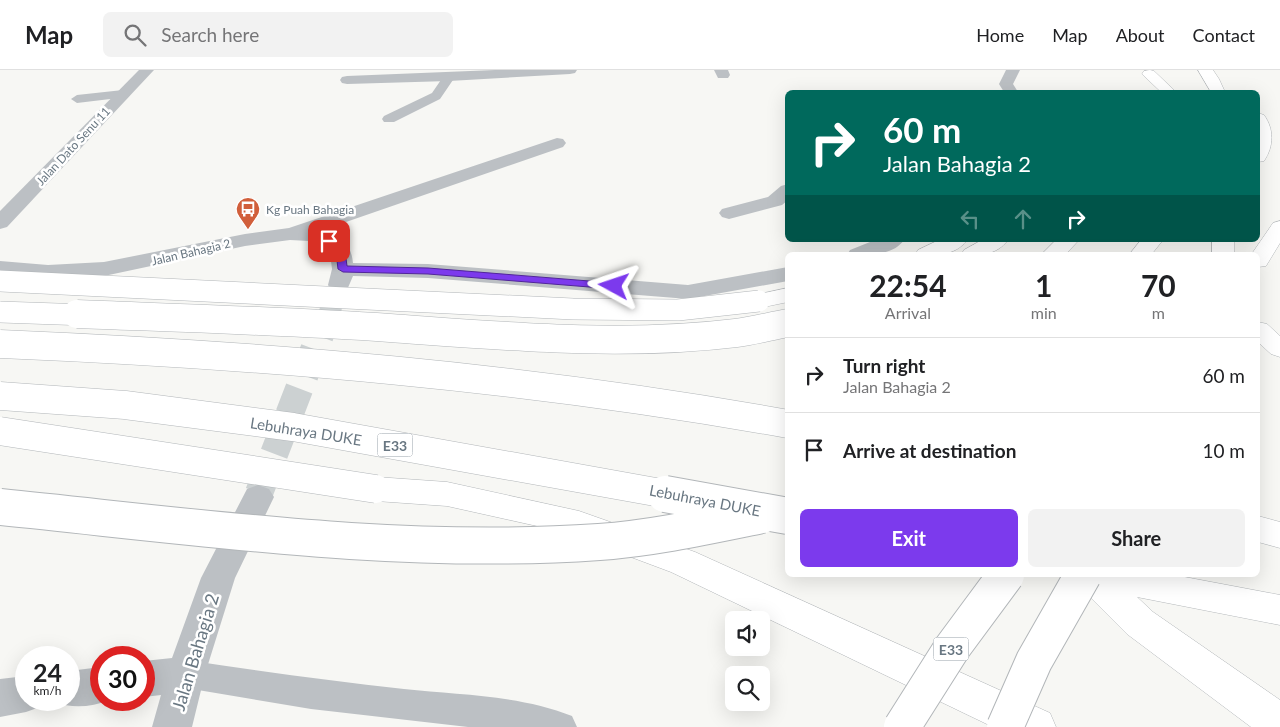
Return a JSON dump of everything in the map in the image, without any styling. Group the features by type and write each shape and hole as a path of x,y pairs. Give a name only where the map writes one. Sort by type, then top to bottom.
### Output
{"highway":[{"path":"1148,72 1151,90"},
{"path":"1148,72 1167,90"},
{"path":"1212,81 1227,90"},
{"path":"1260,121 1263,145 1260,152"},
{"path":"1260,258 1280,228"},
{"path":"932,252 952,242"},
{"path":"1055,252 1066,242"},
{"path":"1142,252 1150,242"},
{"path":"0,281 573,309 678,310 759,301 785,296"},
{"path":"0,312 188,318 388,328 466,334 594,339 669,338 738,333 785,324"},
{"path":"1260,332 1280,349"},
{"path":"0,344 75,347 333,366 511,384 785,423"},
{"name":"Lebuhraya DUKE","path":"0,396 125,405 293,427 785,515"},
{"path":"0,431 376,489 447,494 568,520 684,562 1036,727"},
{"path":"0,507 355,543 520,545 599,542 672,534 785,510"},
{"path":"1260,530 1280,535"},
{"name":"E33","path":"902,727 952,648 1005,577"},
{"path":"1004,727 1034,661 1082,577"},
{"path":"1092,577 1140,623 1280,724"},
{"path":"1107,577 1276,610"}],"street":[{"name":"Jalan Dato Senu 11","path":"0,223 147,70"},
{"path":"347,80 570,70"},
{"path":"1010,90 1006,84 1013,70"},
{"path":"290,234 556,143"},
{"path":"729,213 775,201 785,193"},
{"name":"Jalan Bahagia 2","path":"0,268 48,272 104,269 245,240 290,234 312,235 329,241 341,251 341,278 428,271 688,292 785,275"},
{"path":"865,252 888,242"},
{"name":"Jalan Bahagia 2","path":"172,727 186,674 218,578 258,497"},
{"path":"155,678 186,674"},
{"path":"0,698 15,696"}],"lane":[{"path":"389,120 413,106 436,96 450,74"},
{"path":"77,99 123,94"},
{"path":"186,674 311,694 510,716 560,727"}],"tunnel":[{"path":"328,316 339,287"},
{"path":"259,493 328,314"}],"place":[{"name":"Kg Puah Bahagia","path":"248,230"}],"route":[{"path":"329,241 341,251 343,269 428,271 614,286"}]}
